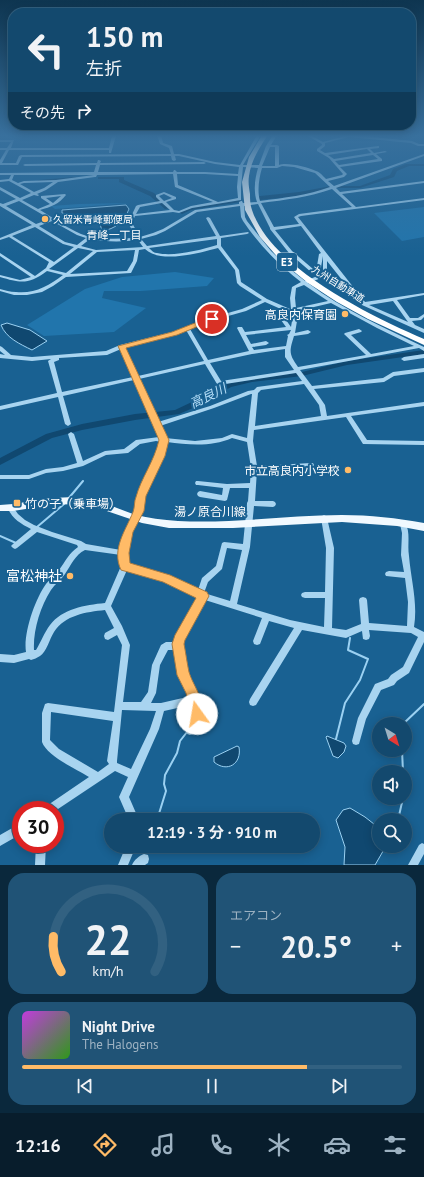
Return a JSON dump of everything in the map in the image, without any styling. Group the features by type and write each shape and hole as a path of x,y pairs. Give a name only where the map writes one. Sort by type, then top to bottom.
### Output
{"highway":[{"name":"九州自動車道","path":"247,175 245,182 247,206 258,229 277,252 318,286 359,311 418,333"},
{"name":"九州自動車道","path":"253,175 251,182 254,205 272,238 298,264 324,284 364,308 418,333 423,346"}],"main road":[{"name":"湯ノ原合川線","path":"0,508 11,509 36,503 81,501 102,506 135,518 151,521 201,525 324,518 424,527"}],"street":[{"path":"10,180 12,175"},
{"path":"17,184 24,182 57,181 96,175"},
{"path":"175,175 176,186 218,203"},
{"path":"240,175 240,199 243,217 264,246 290,272 332,301 392,335 423,346"},
{"path":"258,175 257,196 272,229 296,258 313,271 319,267 324,253"},
{"path":"319,175 326,180 355,208"},
{"path":"326,180 344,175"},
{"path":"0,188 89,238 113,240 138,237 163,230 196,211 299,197 334,188 368,175"},
{"path":"0,181 10,180 53,204"},
{"path":"1,206 35,194 57,181"},
{"path":"338,193 424,182"},
{"path":"37,210 59,202 64,195 42,197"},
{"path":"135,215 173,211 178,212 191,207 240,199"},
{"path":"418,333 364,304 296,217 300,215 424,199"},
{"path":"173,211 163,202 138,206 130,223 145,247 158,254 189,253 219,246"},
{"path":"1,206 64,243 96,251 137,249 247,233"},
{"path":"208,218 219,237 219,246 237,270 242,285 265,300 286,310 293,311 332,301"},
{"path":"0,239 53,219"},
{"path":"272,229 301,225"},
{"path":"10,236 52,262 45,271"},
{"path":"0,276 20,281 34,278 89,238"},
{"path":"45,271 66,275 129,272 135,261 137,249"},
{"path":"0,290 19,296 46,290 96,251"},
{"path":"324,253 325,270 322,276 297,285 293,290 293,311 295,318 291,327 287,347 288,358 322,405 324,418"},
{"path":"0,254 34,278"},
{"path":"364,304 424,294"},
{"path":"394,299 418,333"},
{"path":"0,356 32,359 107,352 122,346 157,339 244,310 265,300"},
{"path":"286,310 283,320 291,327"},
{"path":"409,320 419,319 424,315"},
{"path":"243,334 258,329 291,327"},
{"path":"187,328 219,383 297,371 369,355 423,346"},
{"path":"240,328 252,352"},
{"path":"359,331 347,334 369,355"},
{"path":"290,335 308,332"},
{"path":"249,346 266,343"},
{"path":"107,606 125,566 124,553 128,532 139,511 141,496 160,456 164,440 150,412 122,346"},
{"path":"0,408 252,352 287,347"},
{"path":"0,348 10,357"},
{"path":"68,424 51,361 72,356"},
{"path":"404,359 424,356"},
{"path":"311,388 384,380 393,374 424,370"},
{"path":"155,422 212,407 250,392 255,392 259,388 304,380"},
{"path":"233,606 246,547 253,485 254,468 250,441 255,392"},
{"path":"252,428 424,404"},
{"path":"348,414 365,442 424,443"},
{"path":"71,434 81,464"},
{"path":"0,477 28,477 46,471 62,469 81,464 105,453 126,451 138,442 156,439 195,443 223,440 232,436 250,441"},
{"path":"254,468 311,465"},
{"path":"198,483 227,486 253,485"},
{"path":"200,494 226,498 227,486"},
{"path":"250,503 273,504"},
{"path":"11,509 14,515 36,529 79,543 84,547 124,553"},
{"path":"324,518 330,548 328,631"},
{"path":"403,524 407,538 405,552 411,597 412,621 410,630"},
{"path":"16,546 36,529"},
{"path":"190,731 197,714 193,697 183,675 178,644 179,639 202,595 205,580 219,567 224,545 246,547"},
{"path":"31,656 29,650 30,637 40,603 48,588 63,571 73,555 84,547"},
{"path":"125,566 166,578 202,595 233,606 300,626 346,634 366,627 410,630 423,636 406,670 394,678 391,682 378,687 362,718 356,741"},
{"path":"389,574 408,576"},
{"path":"305,595 329,595"},
{"path":"363,600 366,636"},
{"path":"0,658 31,656 38,653 53,627 63,617 74,612 107,606"},
{"path":"107,606 126,645 112,761 114,766 132,774"},
{"path":"257,641 266,617"},
{"path":"253,702 300,626"},
{"path":"108,636 119,630"},
{"path":"144,706 152,693 156,665 164,648 166,646 176,646 178,644"},
{"path":"118,706 161,707 189,702 193,697"},
{"path":"98,777 56,752 46,742 46,713 48,707 117,716"},
{"path":"131,813 124,797 132,774 153,730 161,707"},
{"path":"62,801 114,766"},
{"path":"0,841 12,834"},
{"path":"413,865 422,848"},
{"path":"40,865 41,853"},
{"path":"123,865 127,853"}],"shaded area":[{"path":"129,203 55,209 51,206 79,204"},
{"path":"126,205 129,209 122,221 111,229 102,231 99,220 86,219 62,213 62,210"},
{"path":"424,207 424,237 402,241 374,213"},
{"path":"175,272 214,278 207,286 141,291 104,291 102,298 146,308 114,332 44,336 27,325 85,289 122,277"},
{"path":"7,323 30,330 47,341 32,350 6,334 1,325"},
{"path":"327,736 344,743 346,746 344,752 338,758 333,756 326,737"},
{"path":"237,746 239,747 238,758 232,765 224,767 214,762 214,757"},
{"path":"350,808 372,822 372,853 382,853 375,865 344,865 345,847 336,820 343,810"}],"waterway":[{"path":"260,198 299,194 331,187 360,187 392,175"},
{"path":"39,181 74,178"},
{"path":"100,178 122,178 121,181 152,194 161,202"},
{"path":"182,212 190,209 238,201"},
{"path":"162,203 167,208"},
{"name":"高良川","path":"0,462 49,436 82,427 135,417 176,412 197,403 229,385 252,380 302,374 347,363 424,352"},
{"path":"68,499 83,481"},
{"path":"37,527 64,504"},
{"path":"0,536 16,543"},
{"path":"336,739 345,703 360,680 368,659 348,650 350,638"},
{"path":"410,717 424,704"},
{"path":"159,813 166,791 164,784 165,775 177,753 180,741 187,732"},
{"path":"402,757 403,765"},
{"path":"400,813 401,805"}],"place":[{"name":"久留米青峰郵便局","path":"45,219"},
{"name":"高良内保育園","path":"345,314"},
{"name":"市立高良内小学校","path":"348,470"},
{"name":"竹の子（乗車場）","path":"17,503"},
{"name":"富松神社","path":"70,576"}],"district":[{"name":"青峰一丁目","path":"114,235"}],"route":[{"path":"197,714 192,692 183,675 178,644 179,639 195,608 203,596 200,593 166,578 125,566 125,541 139,511 141,496 149,482 160,456 164,440 122,346 157,339 212,319"}]}
